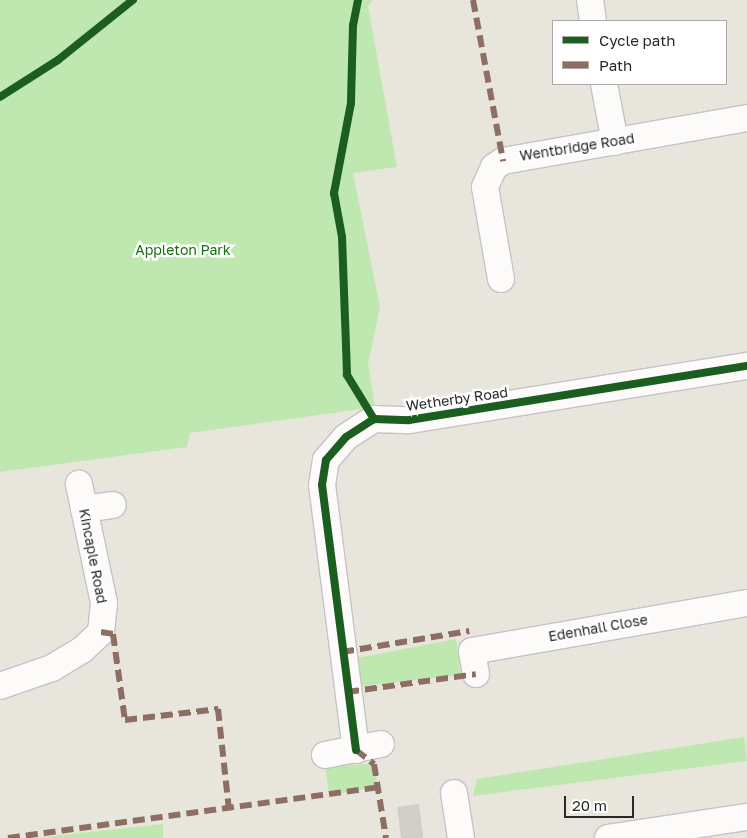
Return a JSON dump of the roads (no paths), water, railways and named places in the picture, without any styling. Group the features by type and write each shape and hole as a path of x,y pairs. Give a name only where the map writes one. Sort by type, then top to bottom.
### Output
{"street":[{"path":"590,0 593,20"},
{"path":"604,85 614,142"},
{"name":"Wentbridge Road","path":"501,279 485,187 494,167 515,157 614,142 747,118"},
{"name":"Wetherby Road","path":"356,750 322,485 326,460 346,437 374,419 409,420 747,366"},
{"name":"Kincaple Road","path":"0,686 52,668 82,650 101,632 104,603 82,497 113,505"},
{"name":"Edenhall Close","path":"472,652 747,603"},
{"path":"325,755 382,744"},
{"path":"454,793 461,838"},
{"path":"608,838 670,833 747,817"}],"park label":[{"name":"Appleton Park","path":"183,250"}]}
